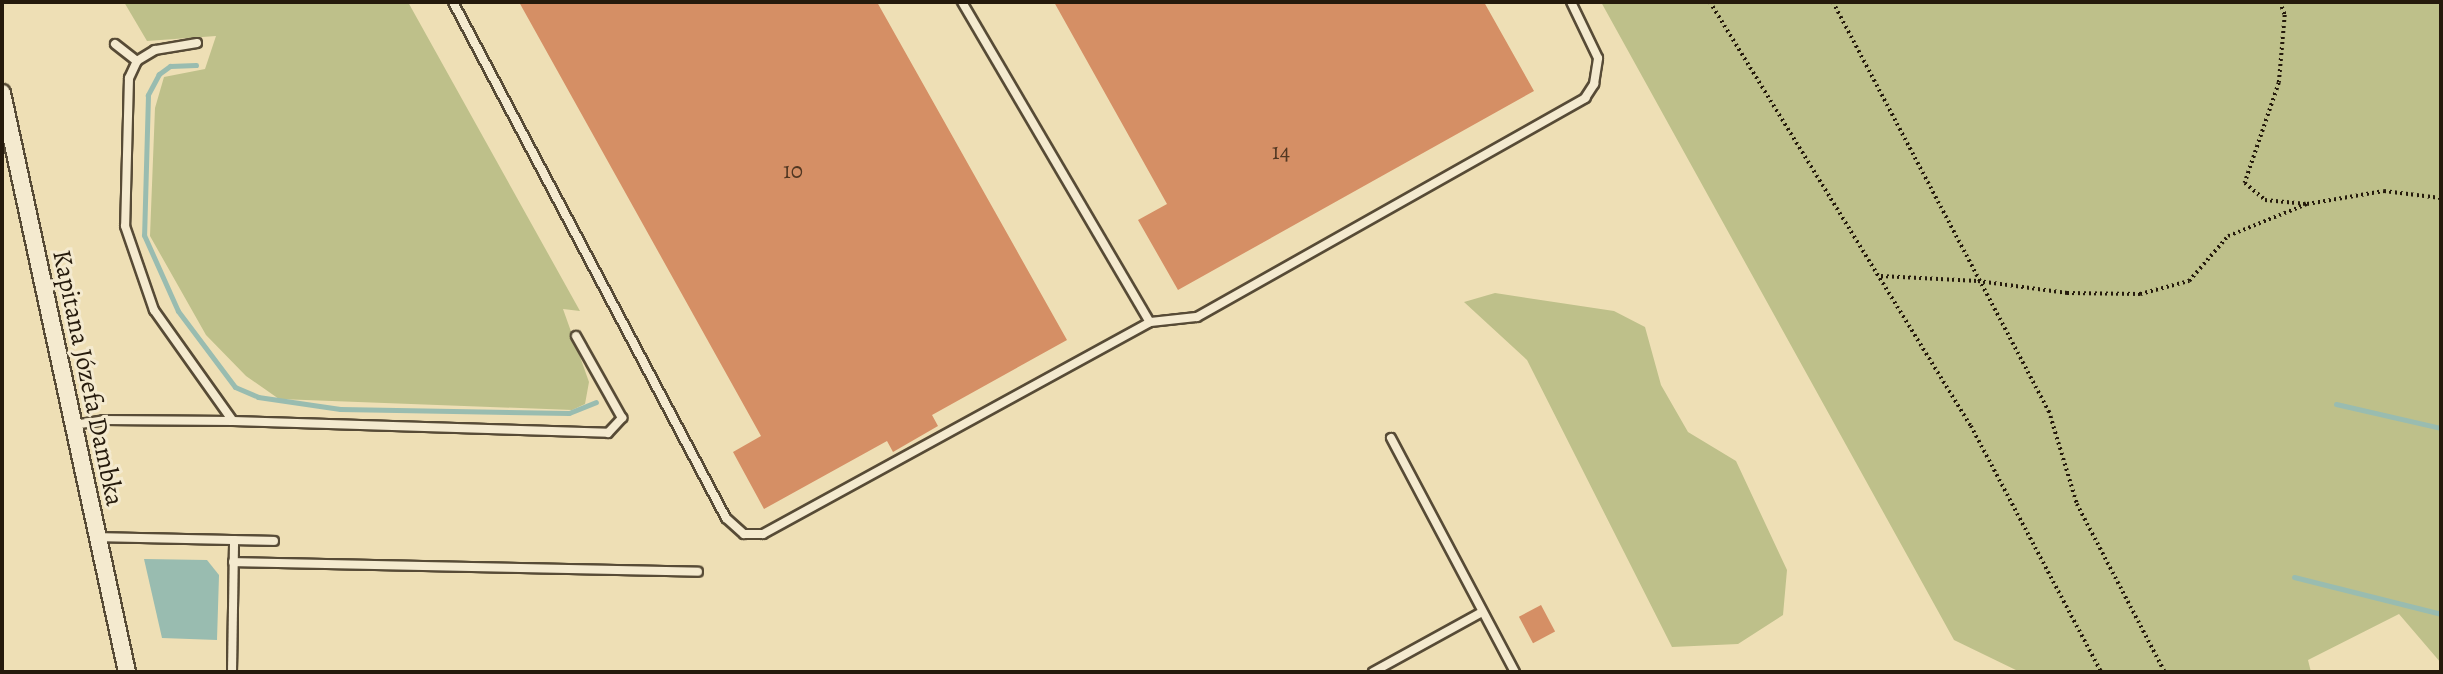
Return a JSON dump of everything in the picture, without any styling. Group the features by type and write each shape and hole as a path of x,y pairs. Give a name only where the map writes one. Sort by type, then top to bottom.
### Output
{"street":[{"name":"Kapitana Józefa Dambka","path":"2,93 127,672"}],"lane":[{"path":"453,2 726,517 744,534 764,534 1150,322 1197,317 1586,98 1594,83 1598,58 1572,2"},
{"path":"962,2 1150,322"},
{"path":"197,43 168,46 137,61 129,78 124,179 129,246 154,310 233,421"},
{"path":"115,44 137,61"},
{"path":"74,425 104,420 233,421 608,433 622,418 576,336"},
{"path":"1391,439 1515,672"},
{"path":"98,537 274,541"},
{"path":"232,672 234,540"},
{"path":"233,562 698,572"},
{"path":"1373,672 1482,612"}],"path":[{"path":"1710,2 1971,426 2101,672"},
{"path":"1833,2 2049,411 2077,504 2165,672"},
{"path":"2280,2 2285,15 2279,83 2245,183 2265,200 2307,204"},
{"path":"1880,276 1978,281 2067,293 2140,295 2189,281 2228,236 2307,204 2384,191 2441,198"}],"green space":[{"path":"124,2 408,2 580,311 563,309 589,382 585,404 572,410 279,399 246,376 206,335 150,236 155,108 164,77 205,69 216,36 147,41"},
{"path":"1601,2 2441,2 2441,663 2399,614 2308,660 2311,672 2020,672 1954,640"},
{"path":"1495,293 1614,311 1645,327 1661,385 1688,432 1736,461 1787,570 1783,615 1738,644 1672,647 1527,360 1464,302"}],"water":[{"path":"144,559 207,560 219,575 217,640 162,638"}],"building":[{"path":"519,2 877,2 1067,340 932,415 938,426 893,452 887,441 764,509 733,452 761,436"},
{"path":"1054,2 1484,2 1534,91 1178,290 1138,220 1167,204"},
{"path":"1541,605 1555,631 1533,643 1519,617"}],"waterway":[{"path":"196,65 170,66 159,74 148,95 144,235 178,311 235,387 258,397 340,409 569,413 596,402"},
{"path":"2336,404 2441,428"},
{"path":"2294,577 2441,614"}]}
